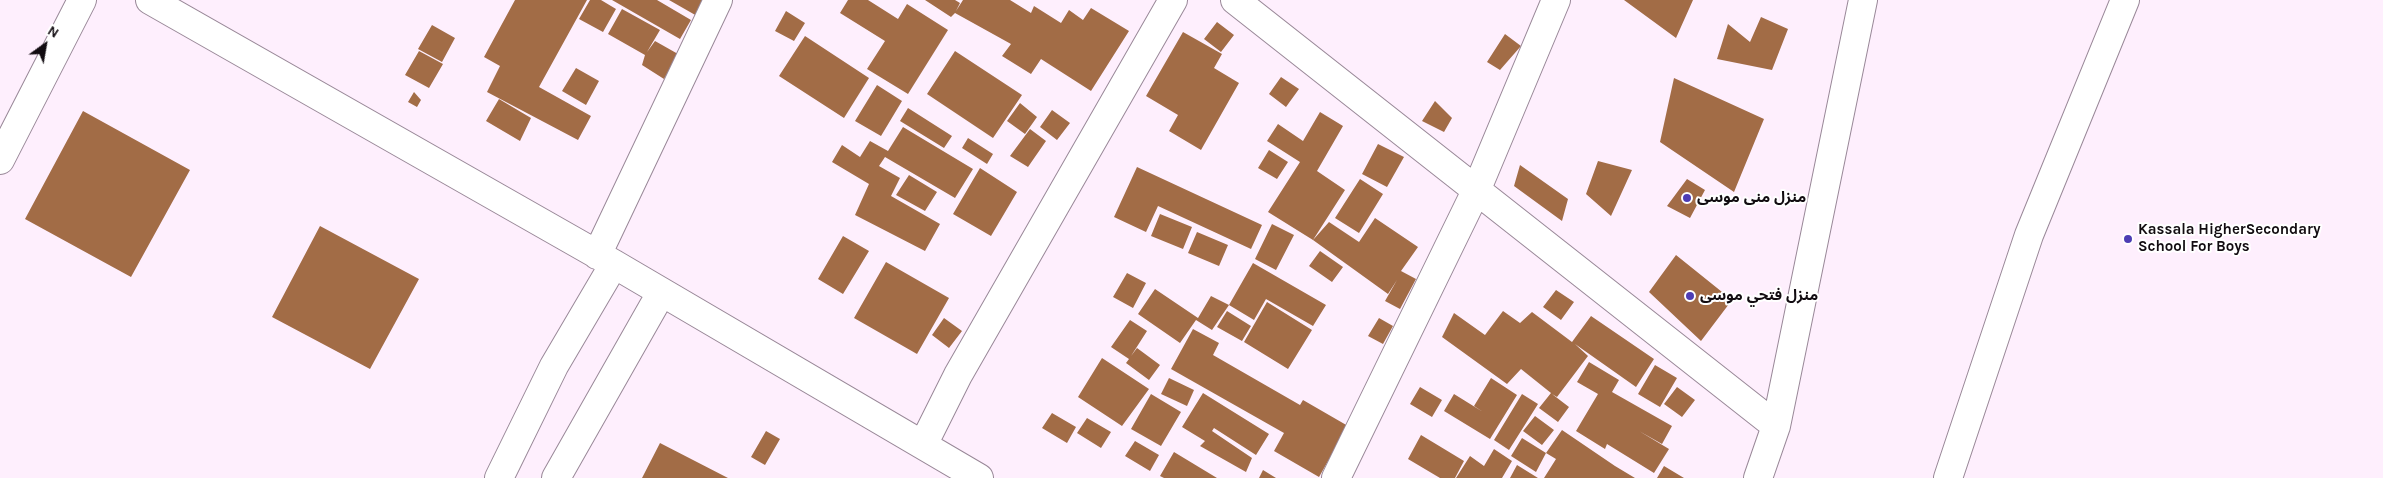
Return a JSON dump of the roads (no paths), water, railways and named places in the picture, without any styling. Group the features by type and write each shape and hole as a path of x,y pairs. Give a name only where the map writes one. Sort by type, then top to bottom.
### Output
{"street":[{"path":"0,160 82,0"},
{"path":"150,0 606,260 979,478"},
{"path":"500,478 606,260 718,0"},
{"path":"923,445 958,375 1173,0"},
{"path":"1235,0 1776,426"},
{"path":"1336,478 1476,191 1556,0"},
{"path":"1758,478 1776,426 1863,0"},
{"path":"1948,478 2029,235 2125,0"},
{"path":"556,478 660,293"}],"place":[{"name":"منزل منى موسى","path":"1687,198"},
{"name":"Kassala HigherSecondary School For Boys","path":"2128,239"},
{"name":"منزل فتحي موسى","path":"1690,296"}]}
